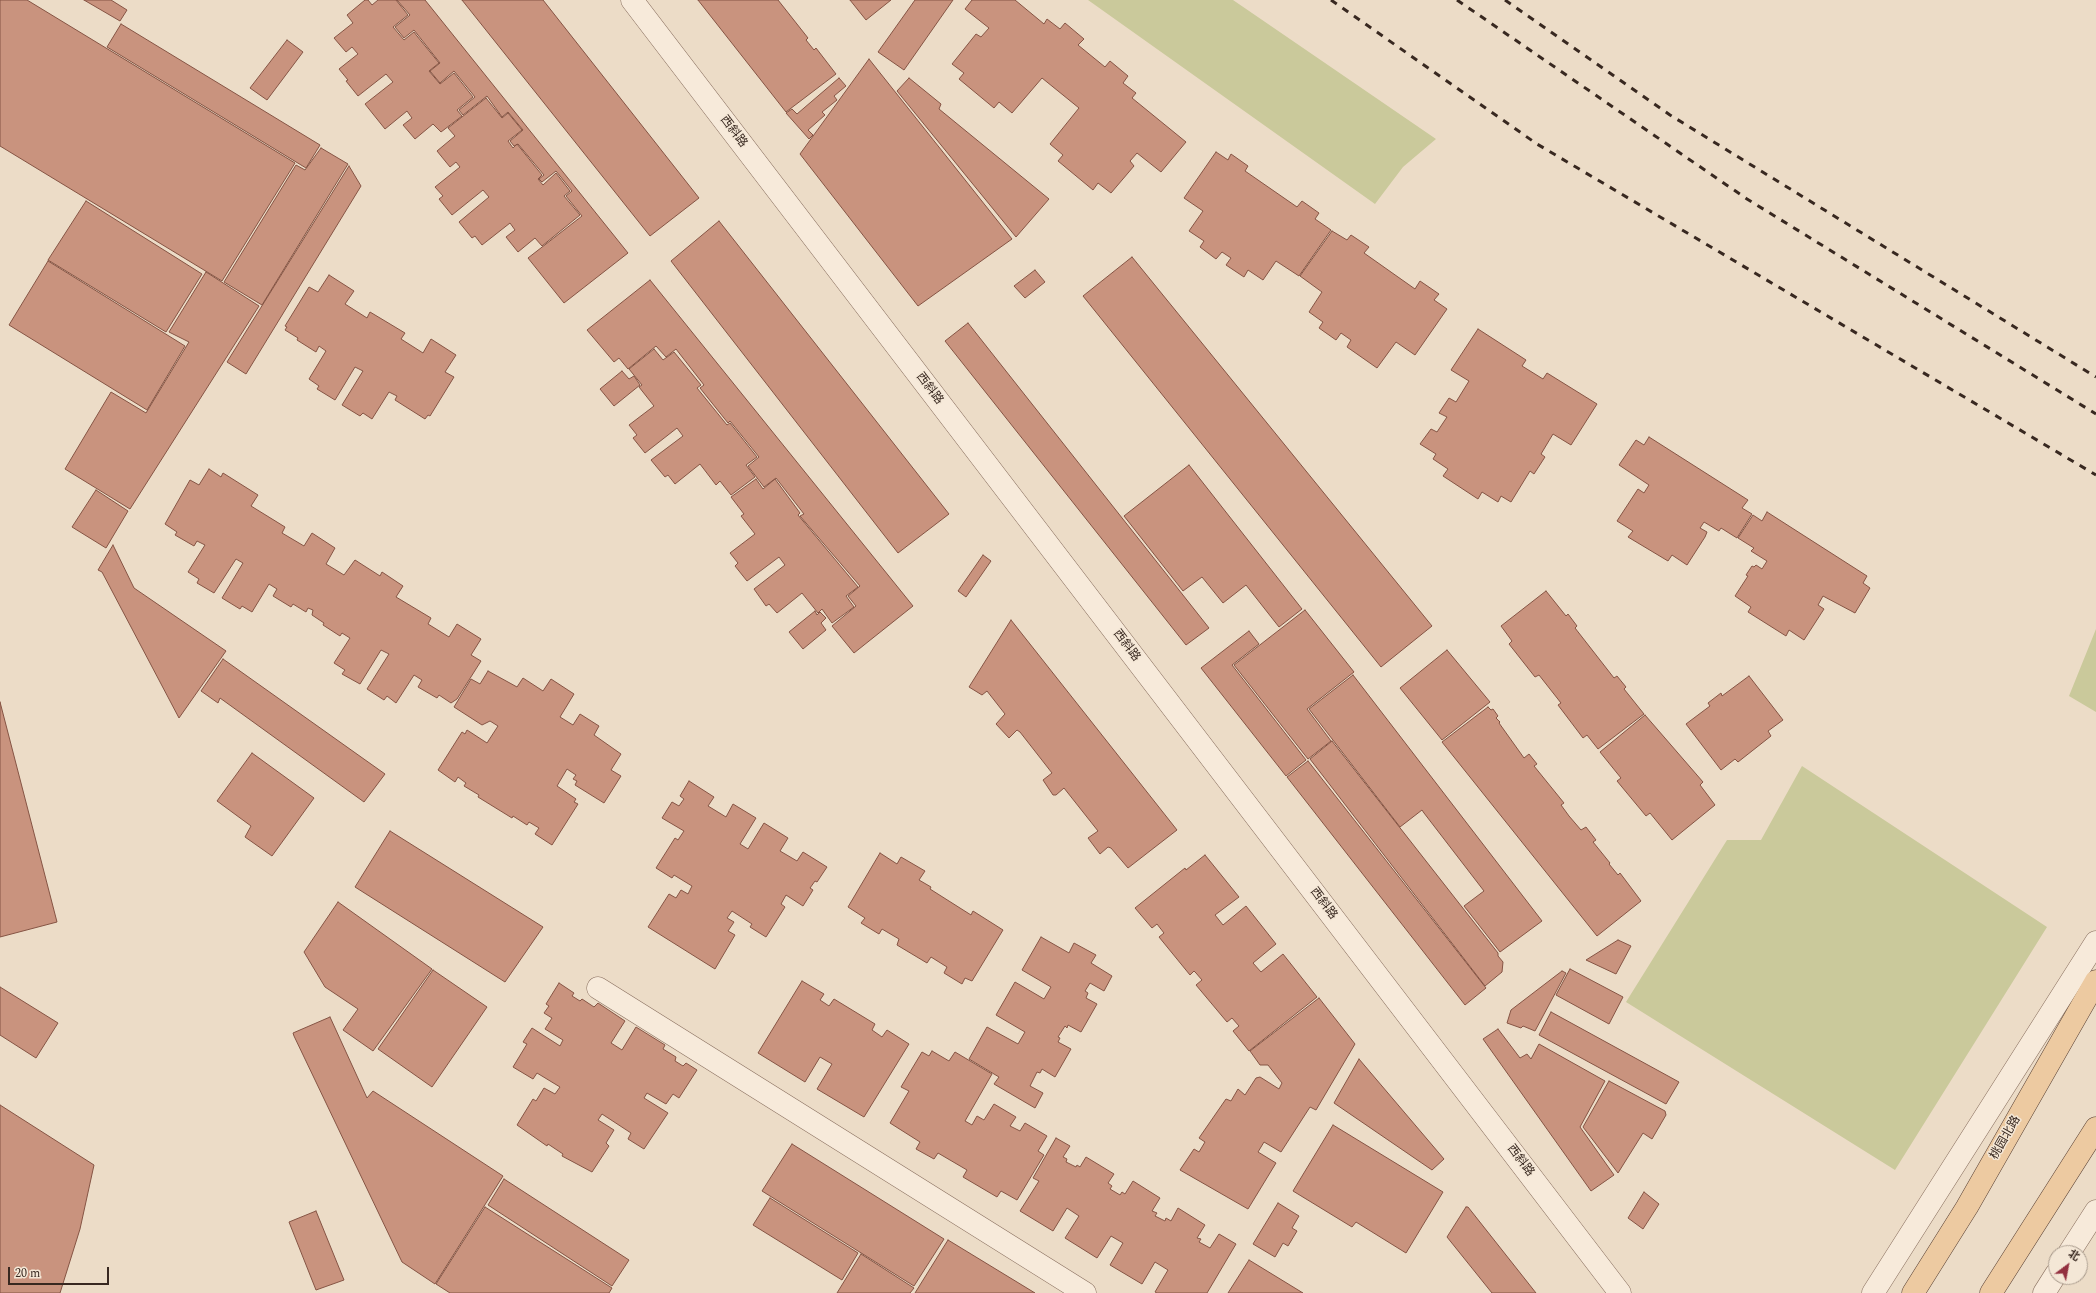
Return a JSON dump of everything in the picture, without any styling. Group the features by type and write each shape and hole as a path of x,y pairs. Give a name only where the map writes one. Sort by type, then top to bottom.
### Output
{"main road":[{"name":"桃园北路","path":"1913,1293 1967,1207 2096,981"},
{"path":"1991,1293 2096,1128"}],"street":[{"name":"西斜路","path":"632,0 1620,1293"},
{"path":"1873,1293 2096,942"},
{"path":"598,988 1085,1293"},
{"path":"2074,1245 2096,1210"}],"green space":[{"path":"1088,0 1233,0 1436,139 1403,167 1375,204"},
{"path":"2096,629 2096,712 2069,696"},
{"path":"1802,766 2047,927 1895,1170 1626,1002 1727,840 1761,840"}],"building":[{"path":"0,0 27,0 295,163 222,281 0,146"},
{"path":"84,0 111,0 127,10 120,21"},
{"path":"365,0 368,0 372,5 378,0 396,0 408,15 393,27 404,40 414,32 439,63 429,71 440,84 454,73 473,97 457,110 462,116 441,132 433,124 415,139 403,125 412,118 407,111 385,129 365,104 393,82 386,74 358,96 339,69 358,54 352,47 346,52 334,38 353,23 347,15"},
{"path":"397,0 425,0 628,253 564,303 528,258 582,216 566,196 572,191 556,171 542,182 539,179 544,175 518,144 514,146 510,141 523,130 508,112 502,117 487,96 463,115 459,110 475,97 454,71 440,83 430,71 440,63 414,30 404,38 395,27 410,15"},
{"path":"462,0 543,0 699,198 650,236"},
{"path":"698,0 778,0 808,38 806,40 814,50 816,48 836,74 786,112"},
{"path":"850,0 891,0 866,20"},
{"path":"915,0 953,0 904,70 878,52"},
{"path":"972,0 1015,0 1044,24 1047,19 1060,29 1065,23 1084,39 1078,45 1105,67 1110,61 1128,76 1123,83 1136,93 1132,98 1186,142 1161,172 1137,153 1130,161 1134,166 1111,193 1098,183 1093,190 1058,161 1063,155 1050,144 1079,108 1042,78 1012,113 999,102 994,108 959,79 964,73 952,64 976,34 981,37 989,28 965,9"},
{"path":"121,24 320,145 306,168 107,47"},
{"path":"287,40 303,52 267,100 250,88"},
{"path":"869,59 1012,239 918,306 800,154"},
{"path":"839,78 846,86 834,96 837,100 822,112 825,115 808,130 813,135 809,139 786,113 792,109 797,114"},
{"path":"909,78 941,104 939,109 1049,199 1016,237 897,91"},
{"path":"486,98 502,118 508,113 522,130 508,141 513,148 517,144 542,175 538,179 543,185 556,173 570,191 564,196 580,215 542,246 535,238 518,252 506,237 515,230 510,223 482,245 475,236 472,238 459,222 489,197 483,190 452,215 439,199 443,196 435,187 460,167 456,162 450,167 437,151 455,136 448,128"},
{"path":"321,148 348,164 262,305 224,282 296,165 305,170"},
{"path":"1216,152 1228,160 1231,154 1248,166 1245,171 1297,207 1302,201 1319,213 1315,219 1331,230 1299,276 1276,261 1263,280 1248,270 1244,277 1226,265 1231,258 1222,252 1216,259 1200,247 1204,241 1189,231 1203,211 1184,198"},
{"path":"349,166 361,186 246,374 227,362"},
{"path":"86,201 202,274 166,332 48,260"},
{"path":"719,221 949,514 898,553 671,261"},
{"path":"1332,231 1347,240 1351,235 1369,247 1364,253 1415,289 1420,281 1439,294 1434,300 1447,309 1415,355 1396,342 1377,368 1347,347 1351,340 1341,333 1336,340 1319,328 1323,322 1309,312 1322,292 1300,276"},
{"path":"1132,257 1432,626 1381,667 1083,296"},
{"path":"48,261 185,346 147,410 9,325"},
{"path":"1035,270 1045,282 1025,298 1014,286"},
{"path":"206,272 259,306 130,509 65,469 111,392 146,413 189,342 169,332"},
{"path":"329,275 354,291 345,304 367,318 370,312 405,333 401,339 423,353 431,339 456,355 445,372 454,377 430,416 428,415 425,419 395,400 397,396 389,392 372,419 363,413 360,416 342,405 363,371 355,367 335,400 317,389 319,386 309,379 326,351 319,346 316,352 297,340 298,338 285,330 287,327 285,326 309,287 318,292"},
{"path":"650,280 913,606 854,653 832,626 856,606 848,596 860,586 800,516 804,514 776,478 764,487 748,466 759,457 730,421 728,423 700,388 704,385 676,349 666,357 656,346 628,369 619,358 614,362 587,330"},
{"path":"968,323 1209,628 1186,645 945,341"},
{"path":"1478,329 1526,360 1522,366 1543,379 1547,373 1597,404 1571,445 1553,434 1541,454 1545,457 1534,474 1530,471 1511,502 1501,496 1498,502 1482,492 1478,499 1443,476 1448,469 1433,459 1436,454 1420,444 1431,429 1437,432 1447,417 1439,413 1449,398 1456,402 1469,381 1451,370"},
{"path":"654,349 663,360 674,352 701,385 697,388 727,425 730,423 757,457 746,465 755,477 731,495 720,481 716,485 700,464 675,484 668,475 665,477 651,460 683,436 677,428 645,453 633,438 637,435 629,425 654,406 639,387 642,385 629,369"},
{"path":"622,371 629,379 634,376 640,385 614,406 600,389"},
{"path":"1649,437 1748,500 1742,508 1752,514 1737,538 1721,528 1719,531 1704,522 1700,528 1707,532 1687,565 1672,555 1668,561 1628,537 1633,531 1617,521 1638,489 1644,493 1649,485 1619,465 1636,440 1644,445"},
{"path":"1189,465 1302,609 1279,627 1246,585 1223,603 1202,577 1183,591 1124,516"},
{"path":"209,469 221,477 223,473 258,495 251,506 285,527 282,533 304,546 312,533 335,548 326,564 344,575 355,560 380,576 382,572 403,586 396,597 431,618 428,624 449,637 457,624 481,639 471,655 481,661 457,699 451,703 439,695 437,698 418,687 422,680 414,675 396,703 387,696 384,700 367,689 389,654 381,650 360,684 342,674 345,670 334,663 350,638 342,633 340,636 323,625 324,623 312,615 313,610 308,608 306,612 293,604 291,607 273,596 277,589 269,584 252,612 242,606 240,609 222,598 243,563 236,559 214,593 197,583 199,579 188,572 205,545 197,541 194,546 175,535 177,532 165,524 190,480 199,485"},
{"path":"756,479 763,489 775,479 800,513 798,515 858,587 846,596 854,607 832,623 822,609 818,613 802,593 777,613 769,604 766,606 754,589 785,565 779,557 747,581 735,566 738,563 730,553 755,534 741,516 744,514 731,497"},
{"path":"96,490 128,511 106,548 72,527"},
{"path":"1767,512 1867,576 1863,583 1870,588 1855,613 1823,596 1818,605 1824,609 1804,640 1789,630 1786,636 1748,612 1751,607 1735,596 1748,576 1746,575 1752,566 1754,567 1756,565 1762,569 1767,561 1751,551 1754,548 1738,538 1753,515 1762,521"},
{"path":"113,545 134,588 226,651 179,718 102,572 98,570"},
{"path":"983,555 991,561 966,597 958,591"},
{"path":"1546,591 1566,616 1568,614 1577,626 1575,628 1614,678 1617,676 1626,687 1624,689 1644,714 1598,749 1587,735 1583,738 1558,705 1561,703 1539,675 1535,677 1509,644 1512,641 1501,626"},
{"path":"1305,610 1354,672 1307,709 1331,741 1308,759 1234,665"},
{"path":"815,611 817,615 820,612 826,618 821,623 826,630 803,649 789,632"},
{"path":"1011,620 1177,830 1128,868 1111,848 1108,847 1100,854 1088,838 1098,831 1064,788 1056,795 1053,795 1043,780 1052,773 1020,732 1017,730 1009,738 996,724 1005,714 987,691 982,695 969,687"},
{"path":"1249,631 1259,644 1232,665 1306,760 1286,776 1201,668"},
{"path":"1447,650 1490,702 1442,740 1400,688"},
{"path":"223,659 385,774 364,802 220,698 218,703 201,691"},
{"path":"488,671 517,687 523,678 543,691 551,679 574,694 560,717 573,725 580,714 599,726 594,735 621,754 611,770 621,776 604,803 575,785 577,781 573,779 576,775 567,769 557,786 576,799 574,802 578,804 552,845 535,834 539,828 529,822 527,825 513,816 512,818 478,797 479,795 464,786 466,783 458,777 455,782 438,770 462,732 465,734 467,730 487,743 498,726 490,721 482,725 454,707 471,679 480,684"},
{"path":"1353,675 1542,921 1500,952 1464,906 1484,891 1422,810 1400,827 1309,709"},
{"path":"1749,676 1783,720 1768,731 1771,736 1738,762 1735,759 1721,770 1686,724 1710,706 1708,703 1721,693 1722,696"},
{"path":"0,702 57,922 0,937"},
{"path":"1488,707 1491,710 1493,709 1498,716 1496,718 1500,722 1499,723 1524,758 1529,754 1537,764 1534,766 1564,803 1561,805 1569,816 1581,830 1586,827 1596,840 1593,842 1610,863 1609,864 1618,875 1620,873 1641,901 1597,936 1442,742"},
{"path":"1645,715 1703,782 1700,785 1715,805 1672,840 1650,813 1646,816 1617,781 1621,778 1600,752"},
{"path":"1332,741 1498,953 1498,956 1503,962 1502,972 1485,986 1310,759"},
{"path":"252,753 314,798 272,856 245,837 251,826 217,801"},
{"path":"1308,761 1486,988 1465,1005 1287,777"},
{"path":"689,781 714,797 708,806 726,817 733,804 756,818 740,844 748,849 764,823 788,838 780,851 797,861 803,852 827,867 817,882 815,881 810,888 813,890 803,906 786,895 781,904 785,907 766,937 750,927 752,924 732,911 727,918 734,922 728,931 735,935 715,969 648,927 669,894 676,898 681,890 688,894 692,886 674,875 672,878 656,868 675,838 678,840 684,831 662,818 672,802 679,806 684,799 680,796"},
{"path":"390,831 543,927 505,982 355,887"},
{"path":"880,853 897,864 901,857 925,871 919,880 931,887 930,889 971,915 973,911 1003,930 972,981 965,978 962,984 944,973 947,967 931,957 927,963 897,945 899,939 882,929 879,934 861,923 865,918 848,907"},
{"path":"1205,855 1239,897 1215,915 1223,925 1246,906 1276,944 1253,963 1261,972 1283,954 1317,997 1249,1051 1233,1031 1239,1026 1232,1018 1227,1022 1196,985 1202,980 1194,971 1190,975 1159,937 1164,933 1157,924 1152,928 1135,908 1185,868 1186,870"},
{"path":"338,902 432,969 373,1051 343,1030 358,1009 325,987 304,952"},
{"path":"1041,937 1069,953 1074,943 1096,955 1091,963 1112,976 1104,991 1090,983 1085,991 1088,993 1086,998 1097,1004 1081,1032 1068,1025 1067,1028 1065,1026 1058,1037 1060,1038 1058,1042 1071,1049 1055,1077 1042,1069 1040,1073 1037,1072 1030,1086 1043,1093 1035,1108 994,1084 999,1077 969,1059 987,1027 1018,1044 1025,1032 996,1015 1015,982 1044,999 1051,987 1022,970"},
{"path":"1618,940 1631,946 1616,974 1586,960"},
{"path":"1570,969 1623,997 1609,1024 1556,995"},
{"path":"433,970 487,1007 432,1087 378,1049"},
{"path":"1562,971 1566,973 1535,1031 1523,1026 1521,1028 1507,1023 1511,1010"},
{"path":"802,981 824,994 820,1000 829,1006 834,999 875,1024 872,1030 882,1037 887,1030 909,1044 864,1117 817,1089 832,1064 820,1057 805,1082 758,1053"},
{"path":"559,983 574,993 572,996 580,1001 582,999 594,1007 598,1003 625,1021 611,1043 622,1050 636,1027 665,1045 663,1049 676,1057 675,1061 683,1066 686,1063 697,1070 679,1098 673,1094 666,1104 647,1093 644,1098 668,1113 644,1149 628,1139 631,1133 602,1114 598,1120 614,1130 606,1143 609,1146 592,1172 562,1156 563,1154 548,1144 547,1146 517,1125 533,1099 536,1101 544,1088 555,1094 560,1087 537,1073 533,1079 513,1067 527,1044 523,1042 532,1028 560,1046 563,1040 545,1029 552,1018 544,1013 549,1006 546,1004"},
{"path":"0,987 58,1023 36,1058 0,1035"},
{"path":"1319,998 1355,1044 1316,1110 1310,1107 1281,1152 1264,1142 1258,1152 1276,1163 1248,1209 1180,1170 1194,1149 1199,1152 1205,1142 1199,1138 1226,1099 1231,1101 1238,1089 1245,1095 1256,1078 1260,1077 1279,1089 1282,1083 1268,1065 1260,1065 1250,1051"},
{"path":"1551,1012 1679,1082 1666,1104 1539,1035"},
{"path":"330,1017 367,1098 373,1091 503,1176 435,1284 402,1262 294,1036 293,1033"},
{"path":"1498,1029 1520,1058 1527,1054 1531,1059 1539,1044 1605,1081 1580,1127 1614,1175 1591,1191 1483,1039"},
{"path":"932,1051 949,1061 955,1052 992,1074 965,1121 972,1125 977,1116 984,1120 994,1104 1016,1117 1010,1126 1020,1131 1025,1123 1047,1136 1038,1151 1044,1155 1017,1200 1001,1191 997,1197 963,1177 967,1170 938,1153 934,1159 916,1149 920,1142 890,1123 909,1091 901,1087 922,1052 929,1056"},
{"path":"1359,1059 1444,1159 1432,1170 1334,1103"},
{"path":"1609,1081 1665,1111 1666,1115 1652,1139 1643,1133 1618,1173 1583,1127"},
{"path":"0,1105 94,1165 80,1229 60,1293 0,1293"},
{"path":"1333,1125 1443,1192 1406,1253 1356,1222 1352,1227 1293,1191"},
{"path":"1056,1138 1070,1146 1063,1157 1067,1159 1066,1162 1076,1167 1077,1165 1080,1167 1086,1157 1114,1174 1108,1183 1112,1186 1110,1189 1120,1195 1122,1192 1125,1194 1133,1181 1160,1198 1152,1211 1157,1213 1155,1216 1165,1221 1166,1218 1171,1221 1178,1208 1205,1225 1197,1238 1201,1239 1199,1242 1210,1248 1219,1234 1236,1244 1207,1293 1155,1292 1168,1270 1155,1262 1142,1284 1110,1265 1123,1243 1111,1236 1097,1258 1065,1238 1079,1216 1067,1208 1053,1231 1020,1211 1039,1181 1033,1178"},
{"path":"792,1144 944,1239 914,1286 762,1191"},
{"path":"504,1179 629,1260 612,1286 488,1205"},
{"path":"1644,1192 1659,1204 1643,1229 1628,1218"},
{"path":"770,1198 858,1253 842,1280 753,1225"},
{"path":"1278,1203 1299,1216 1292,1228 1297,1231 1288,1246 1283,1243 1275,1257 1253,1244"},
{"path":"485,1207 612,1288 609,1293 450,1293 436,1284"},
{"path":"1466,1207 1468,1207 1536,1293 1492,1293 1447,1237"},
{"path":"316,1211 344,1280 316,1290 289,1222"},
{"path":"948,1240 1035,1293 915,1293"},
{"path":"861,1254 914,1288 910,1293 837,1293"},
{"path":"1249,1260 1303,1293 1228,1293"}],"railway":[{"path":"1331,0 1537,144 2096,475"},
{"path":"1457,0 1747,199 2096,414"},
{"path":"1505,0 1670,115 2096,377"}]}
